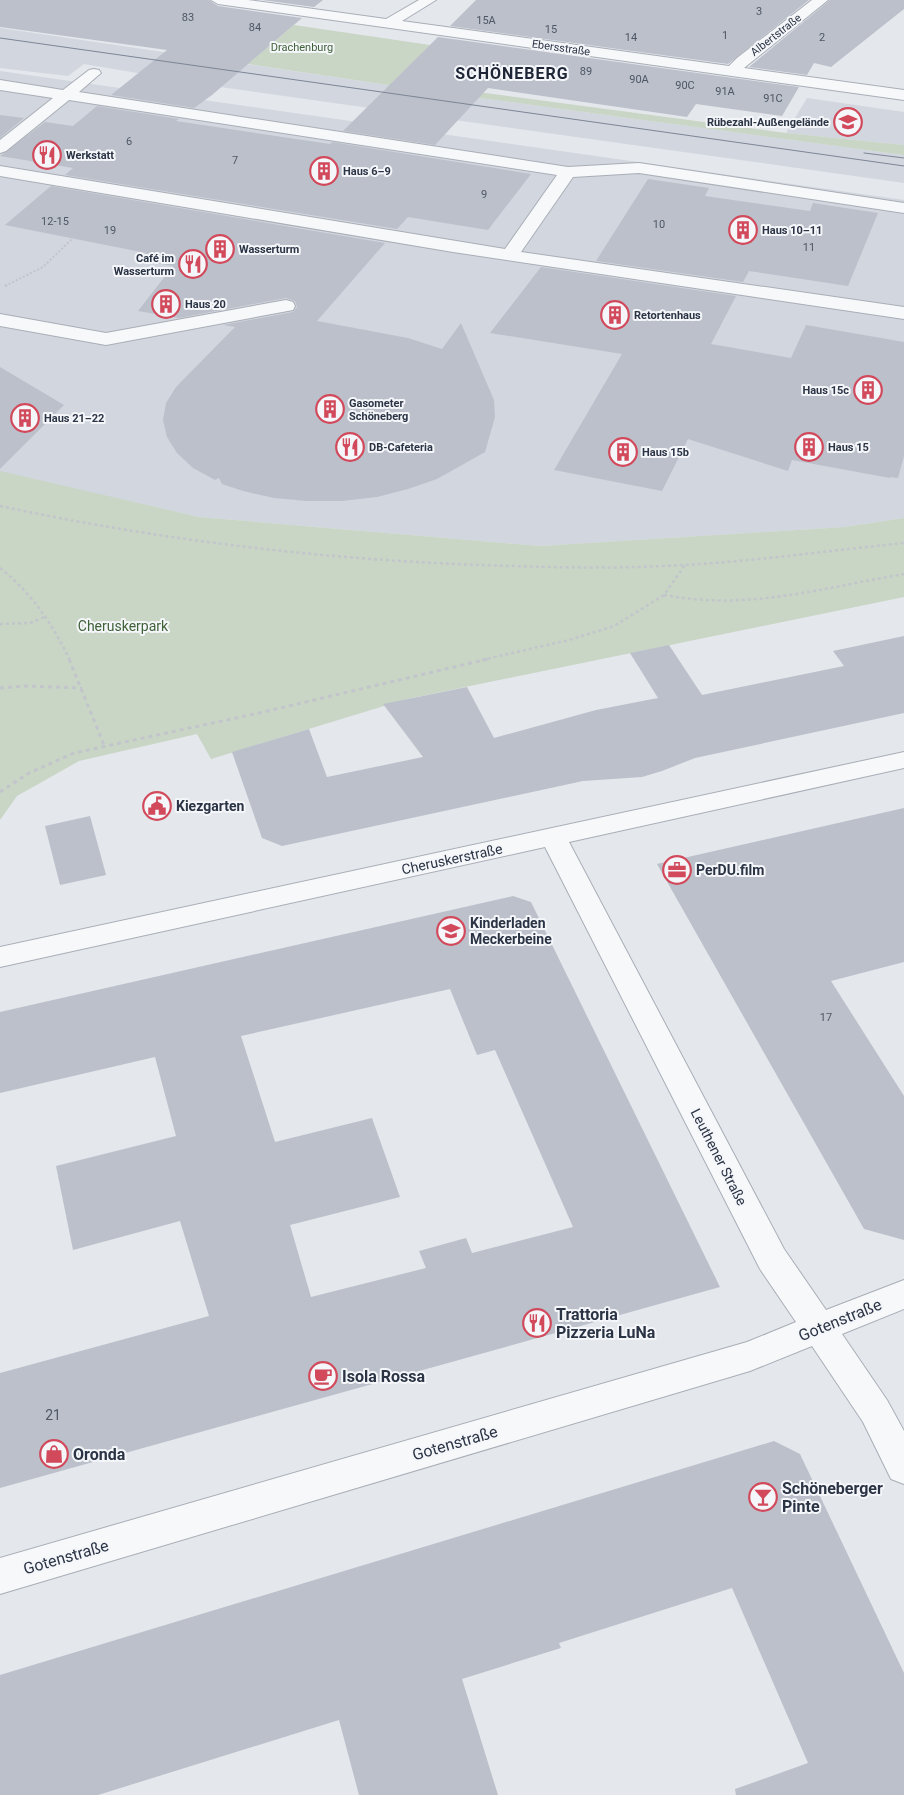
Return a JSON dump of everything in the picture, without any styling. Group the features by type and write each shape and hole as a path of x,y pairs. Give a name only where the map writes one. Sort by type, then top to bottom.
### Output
{"street":[{"name":"Ebersstraße","path":"218,0 904,95"},
{"path":"387,24 429,0"},
{"name":"Albertstraße","path":"732,72 742,61 821,0"},
{"path":"0,148 94,74"},
{"path":"0,85 568,172 639,168 904,208"},
{"path":"0,171 510,255 904,313"},
{"path":"510,255 568,172"},
{"path":"0,320 106,339 286,306"},
{"name":"Cheruskerstraße","path":"0,957 904,760"},
{"name":"Leuthener Straße","path":"554,836 772,1259 875,1411 904,1467"},
{"name":"Gotenstraße","path":"0,1576 750,1356 904,1294"}],"path":[{"path":"0,289 43,266 74,237"},
{"path":"0,506 144,534 222,546 418,563 571,567 686,565 904,543"},
{"path":"0,792 29,773 74,753 259,713 570,640 614,626 664,595 686,565"},
{"path":"1,569 27,592 47,616 82,688 104,745"},
{"path":"664,595 684,600 725,603 904,574"},
{"path":"0,624 30,623 47,616"},
{"path":"0,688 26,686 82,688"}],"shaded area":[{"path":"0,28 435,92 904,155 904,183 220,87 84,64 68,76 0,68"},
{"path":"0,71 904,200 904,518 844,527 540,546 199,517 0,472"},
{"name":"Rübezahl-Außengelände","path":"807,98 904,112 904,145 786,133"}],"green space":[{"name":"Drachenburg","path":"294,25 430,45 395,81 786,133 904,145 904,155 435,92 248,64"},
{"name":"Cheruskerpark","path":"0,471 199,517 540,546 844,527 904,518 904,597 407,699 211,759 197,734 79,761 17,796 0,820"}],"building":[{"path":"0,0 209,0 218,6 302,18 212,95 194,108 111,95 167,50 0,27"},
{"path":"262,0 323,0 314,7"},
{"path":"476,0 809,0 728,64 450,26"},
{"path":"830,0 904,0 904,9 831,67 814,63 807,75 749,67"},
{"path":"438,37 799,87 782,116 696,104 687,117 488,88 435,145 343,131"},
{"name":"Haus 6–9","path":"97,106 179,119 176,121 330,144 332,142 531,174 488,230 408,217 397,229 65,175 73,168 0,156 45,122 73,126"},
{"path":"0,115 24,118 0,138"},
{"name":"Haus 10–11","path":"648,179 709,188 705,196 810,211 813,203 878,213 848,286 749,271 743,282 596,261"},
{"path":"51,186 385,243 317,321 408,338 442,349 461,323 494,400 495,417 485,452 437,479 408,489 377,497 342,501 307,501 274,498 222,484 219,478 215,480 193,468 177,453 167,437 163,420 166,403 176,387 235,327 223,325 293,312 297,307 295,301 286,298 179,318 138,311 173,266 139,260 146,253 5,225"},
{"path":"541,267 736,296 711,344 791,358 806,325 904,342 904,456 898,478 792,460 788,471 688,439 662,491 554,470 622,354 490,333"},
{"name":"Haus 21–22","path":"0,367 64,405 0,469"},
{"path":"904,636 904,713 695,758 642,777 583,781 282,846 262,838 232,752 309,729 327,777 423,757 383,704 467,687 494,738 596,710 658,698 630,653 669,645 702,695 844,666 833,651"},
{"path":"904,808 904,962 831,981 904,1096 904,1240 864,1229 657,864"},
{"path":"90,816 106,875 60,885 45,826"},
{"path":"513,896 531,902 720,1287 0,1488 0,1373 209,1316 180,1221 73,1250 56,1166 176,1136 155,1057 0,1093 0,1012","holes":["450,989 477,1055 495,1050 573,1227 472,1253 466,1238 419,1251 426,1268 311,1297 290,1225 400,1197 372,1118 275,1142 241,1036"]},
{"path":"774,1441 800,1454 904,1673 904,1795 736,1795 735,1789 808,1763 732,1588 559,1643 561,1648 462,1679 498,1795 359,1795 339,1720 98,1795 0,1795 0,1675"}],"tram line":[{"path":"0,38 904,166"},
{"path":"864,153 904,158"}],"place":[{"name":"Rübezahl-Außengelände","path":"848,122"},
{"name":"Werkstatt","path":"47,155"},
{"name":"Haus 6–9","path":"324,171"},
{"name":"Haus 10–11","path":"743,230"},
{"name":"Wasserturm","path":"220,249"},
{"name":"Café im Wasserturm","path":"193,264"},
{"name":"Haus 20","path":"166,304"},
{"name":"Retortenhaus","path":"615,315"},
{"name":"Haus 15c","path":"868,390"},
{"name":"Gasometer Schöneberg","path":"330,409"},
{"name":"Haus 21–22","path":"25,418"},
{"name":"DB-Cafeteria","path":"350,447"},
{"name":"Haus 15","path":"809,447"},
{"name":"Haus 15b","path":"623,452"},
{"name":"Kiezgarten","path":"157,806"},
{"name":"PerDU.film","path":"677,870"},
{"name":"Kinderladen Meckerbeine","path":"451,931"},
{"name":"Trattoria Pizzeria LuNa","path":"537,1323"},
{"name":"Isola Rossa","path":"323,1376"},
{"name":"Oronda","path":"54,1454"},
{"name":"Schöneberger Pinte","path":"763,1497"}],"district":[{"name":"SCHÖNEBERG","path":"512,73"}]}
